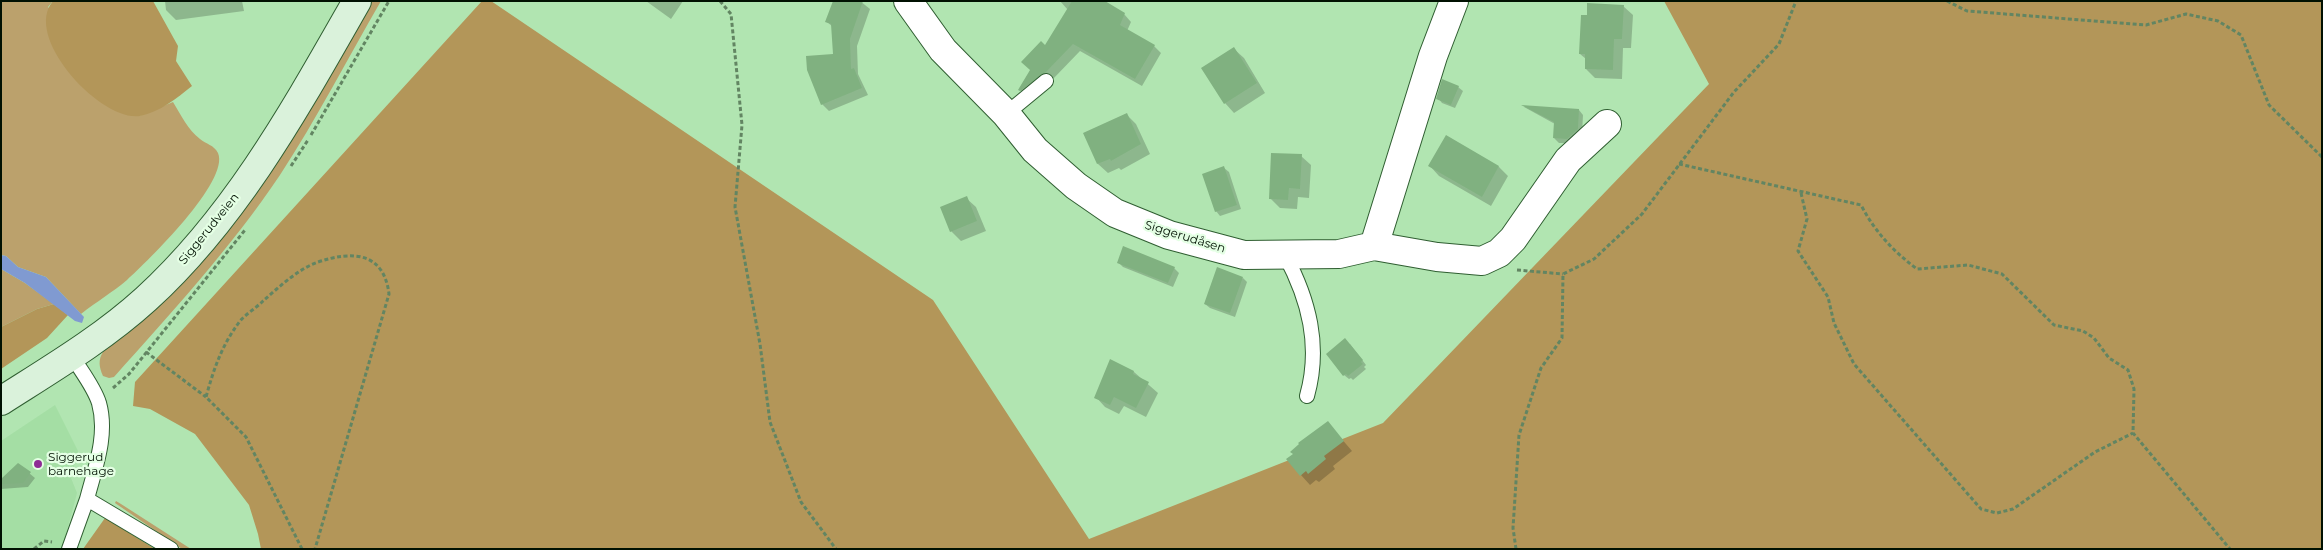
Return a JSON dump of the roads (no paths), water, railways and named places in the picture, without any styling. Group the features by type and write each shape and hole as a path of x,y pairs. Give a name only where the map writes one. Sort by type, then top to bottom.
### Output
{"main road":[{"name":"Siggerudveien","path":"1,401 72,356 146,299 180,264 217,222 273,144 357,1"}],"street":[{"name":"Siggerudåsen","path":"908,1 944,50 1006,114 1035,150 1076,186 1114,213 1168,235 1244,255 1339,254 1374,246 1437,257 1482,261 1499,254 1513,239 1568,160 1607,124"},
{"path":"1374,246 1426,80 1454,1"}],"lane":[{"path":"1006,114 1046,82"},
{"path":"1285,255 1300,288 1314,339 1313,377 1307,396"},
{"path":"69,549 87,499 101,442 99,403 72,356"},
{"path":"87,499 171,549"}],"water":[{"path":"1,255 6,256 18,267 46,277 84,317 82,323 75,321 25,283 1,269"}],"place":[{"name":"Siggerud barnehage","path":"38,464"}]}
